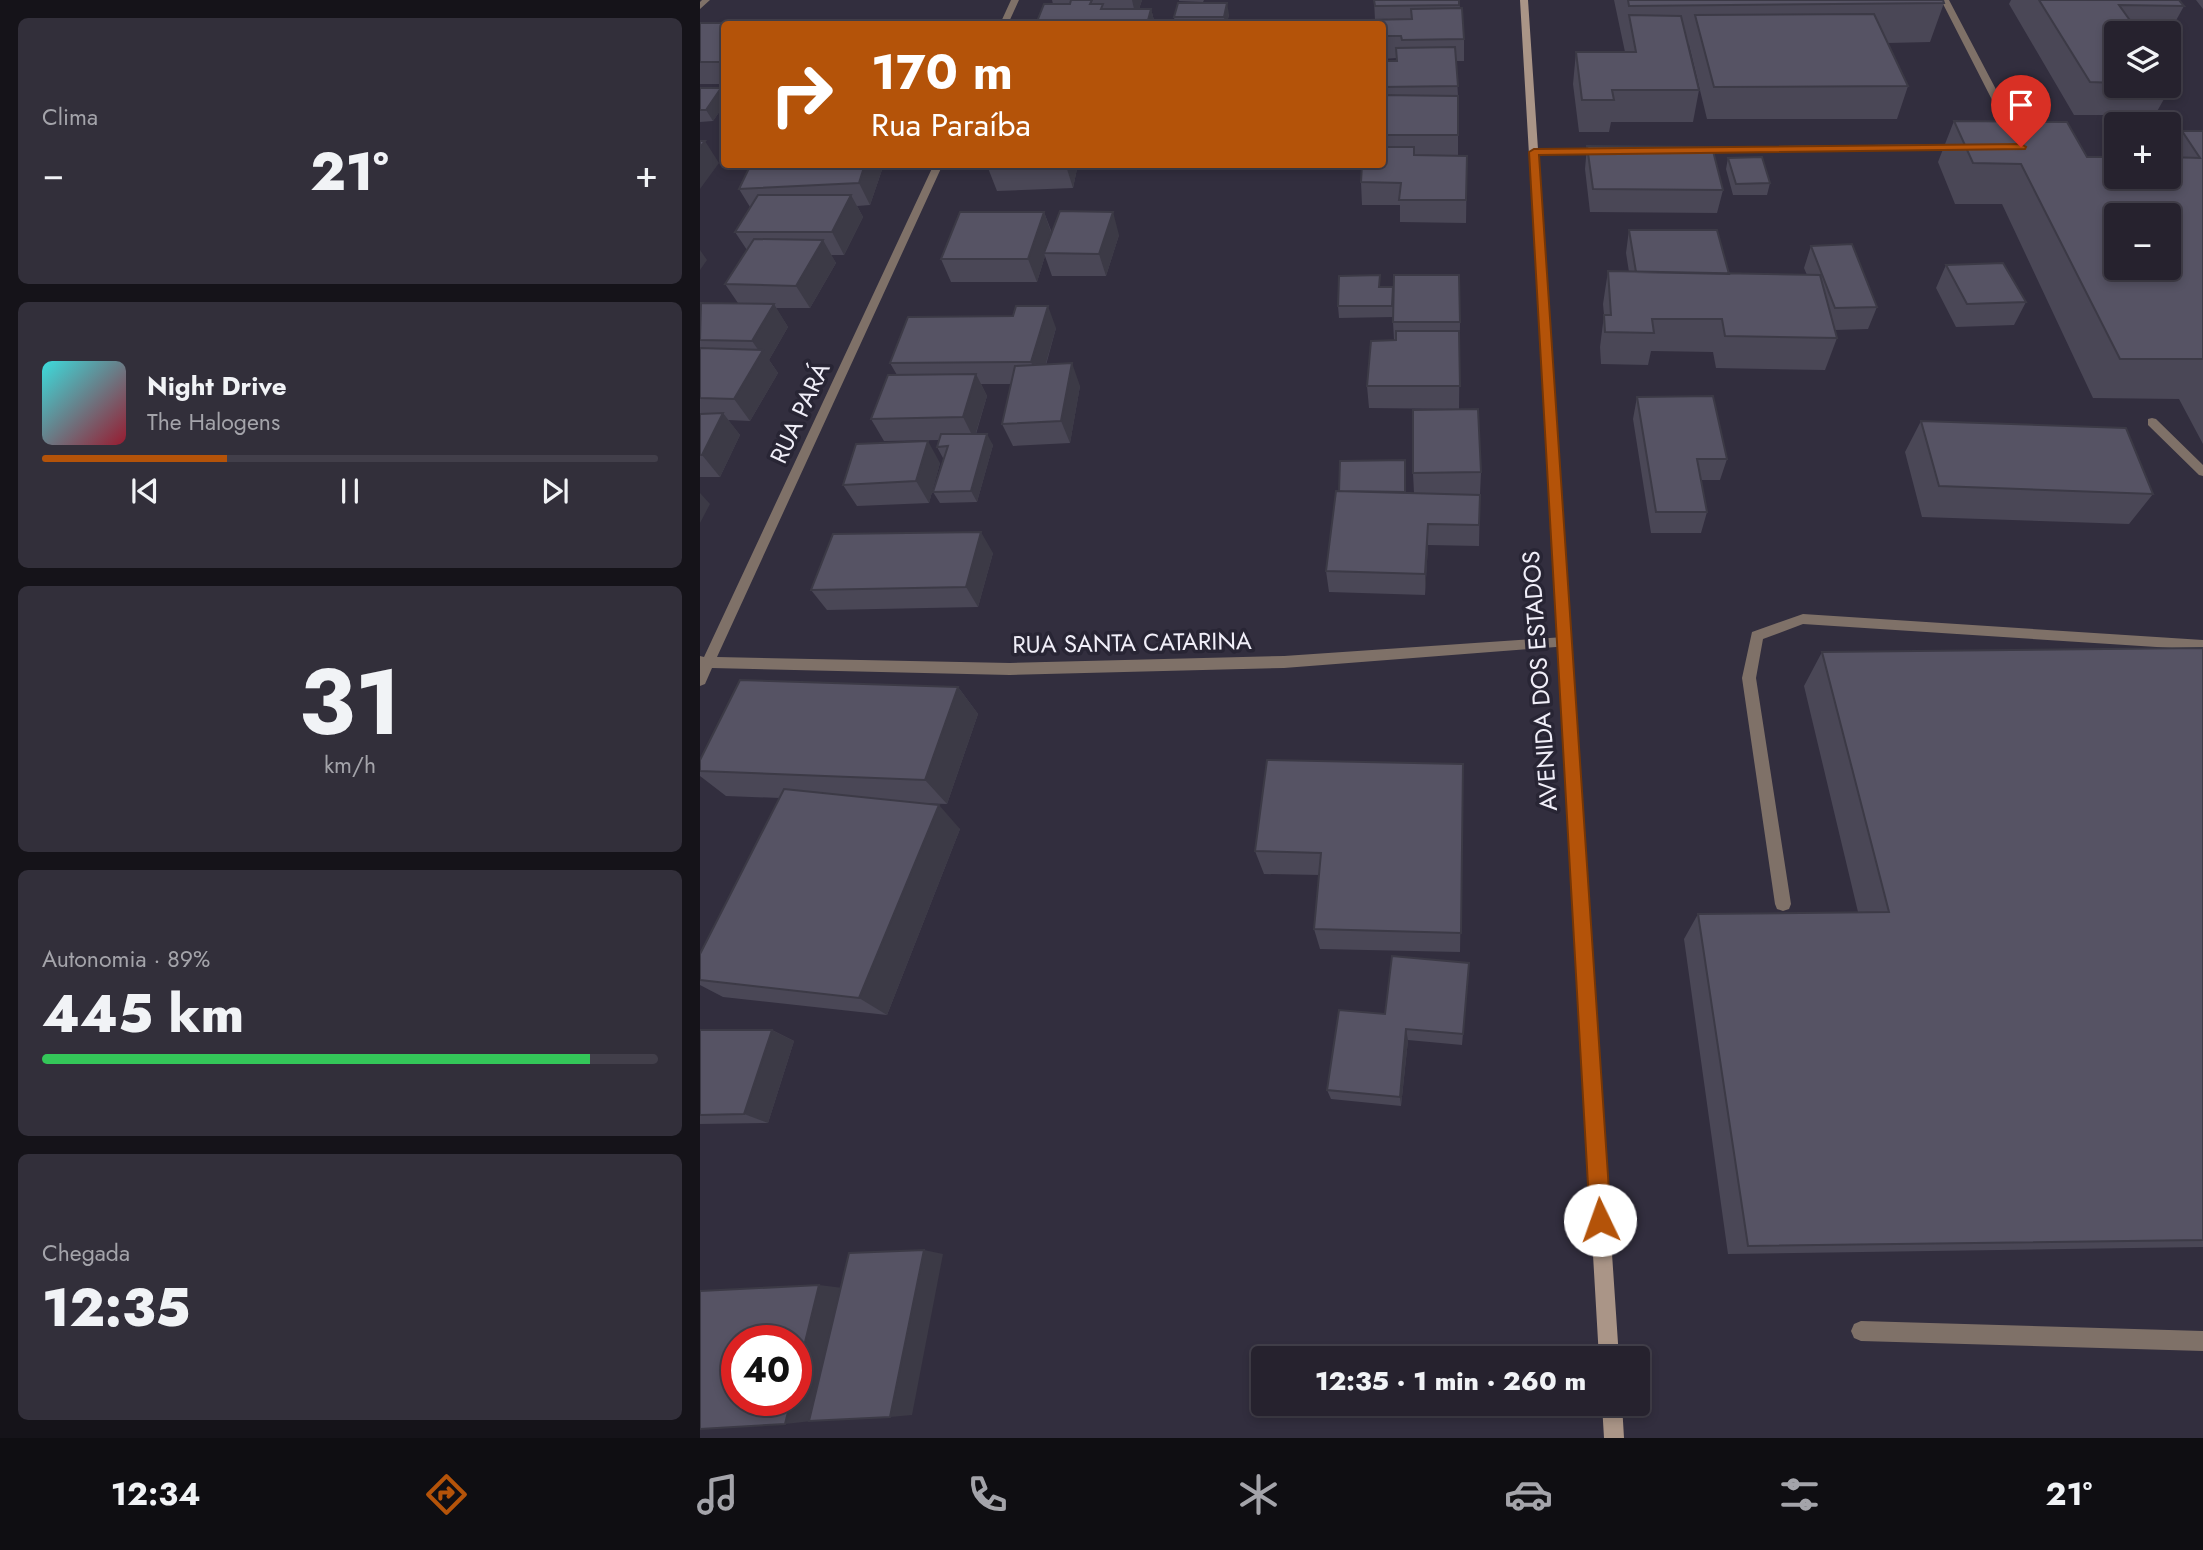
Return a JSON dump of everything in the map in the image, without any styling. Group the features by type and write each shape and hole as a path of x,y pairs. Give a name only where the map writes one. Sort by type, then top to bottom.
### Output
{"street":[{"path":"700,7 706,0"},
{"path":"1005,21 1015,0"},
{"name":"AVENIDA DOS ESTADOS","path":"1524,0 1608,1346"},
{"path":"1945,0 2021,147 2007,147"},
{"path":"1687,150 1979,147"},
{"path":"1534,152 1617,151"},
{"name":"RUA PARÁ","path":"700,680 704,662 937,168"},
{"path":"2152,422 2203,472"},
{"path":"1783,904 1749,678 1757,636 1803,619 2203,645"},
{"name":"RUA SANTA CATARINA","path":"704,662 1078,667 1284,662 1564,642"},
{"path":"1861,1331 2203,1340"},
{"path":"1613,1416 1614,1438"}],"building":[{"path":"1071,0 1092,0 1090,4 1103,4 1101,9 1151,9 1148,21 1037,21 1044,4 1070,4"},
{"path":"1374,0 1459,0 1459,5 1375,6"},
{"path":"1628,0 1943,0 1944,3 1629,6"},
{"path":"2039,0 2179,0 2184,6 2119,5 2130,21 2104,21 2104,83 2090,82"},
{"path":"1178,3 1227,3 1224,17 1174,17"},
{"path":"1462,8 1464,39 1402,40 1401,36 1386,36 1386,21 1365,21 1412,19 1411,9"},
{"path":"1874,14 1908,86 1714,87 1695,15"},
{"path":"1629,15 1681,16 1699,90 1612,90 1614,100 1582,100 1576,52 1636,52"},
{"path":"700,23 721,23 721,62 700,62"},
{"path":"1455,47 1458,86 1386,87 1386,61 1397,61 1396,48"},
{"path":"700,88 721,88 706,110 700,110"},
{"path":"1386,95 1458,96 1458,135 1386,135"},
{"path":"1954,121 2067,122 2087,157 2104,157 2104,189 2181,189 2181,157 2200,158 2182,131 2203,131 2203,359 2120,359 2021,164 1973,163"},
{"path":"1587,146 1712,147 1723,190 1593,189"},
{"path":"1386,147 1414,147 1414,155 1467,156 1466,200 1399,200 1401,183 1361,182 1362,168 1386,168"},
{"path":"1762,157 1770,183 1736,184 1728,158"},
{"path":"749,168 864,168 859,183 739,189"},
{"path":"758,195 851,195 832,232 735,232"},
{"path":"1060,211 1113,212 1099,254 1044,253"},
{"path":"960,212 1044,212 1028,259 941,259"},
{"path":"1629,230 1717,230 1729,274 1636,272"},
{"path":"754,239 823,240 796,286 725,284"},
{"path":"1852,244 1877,307 1835,308 1811,246"},
{"path":"2003,263 2026,302 1967,304 1946,265"},
{"path":"1608,271 1820,275 1837,338 1725,336 1722,319 1652,319 1654,333 1605,332 1604,315 1611,315"},
{"path":"1380,275 1379,287 1393,287 1392,306 1338,306 1339,276"},
{"path":"1394,275 1459,275 1460,322 1393,322"},
{"path":"701,303 774,304 752,341 700,340"},
{"path":"1016,306 1048,306 1031,362 890,363 908,317 1013,316"},
{"path":"1396,331 1459,331 1460,386 1367,386 1371,341 1396,340"},
{"path":"700,348 763,350 734,399 700,398"},
{"path":"1072,363 1061,421 1002,424 1015,366"},
{"path":"976,374 963,417 871,419 888,375"},
{"path":"1713,396 1727,459 1697,459 1707,512 1656,512 1637,397"},
{"path":"1478,409 1481,472 1413,473 1413,410"},
{"path":"723,413 702,455 700,455 700,414"},
{"path":"1921,421 2126,428 2153,494 1939,486"},
{"path":"941,434 987,434 971,491 933,492 948,446 937,447"},
{"path":"928,441 916,481 843,485 856,444"},
{"path":"1405,460 1405,492 1339,491 1340,461"},
{"path":"1336,491 1480,495 1479,525 1428,524 1425,574 1326,571"},
{"path":"981,532 966,587 811,590 833,534"},
{"path":"2203,648 2203,1240 1748,1246 1698,914 1889,912 1822,652"},
{"path":"740,680 958,687 925,780 700,771 700,760"},
{"path":"1267,760 1463,764 1461,933 1314,929 1321,853 1255,851"},
{"path":"784,789 939,805 859,998 700,980 700,954"},
{"path":"1392,956 1469,963 1463,1034 1406,1029 1400,1097 1327,1090 1339,1010 1385,1014"},
{"path":"700,1030 772,1030 744,1114 700,1115"},
{"path":"924,1250 890,1417 809,1421 812,1416 849,1253"},
{"path":"819,1285 809,1325 721,1325 721,1416 787,1416 785,1424 700,1429 700,1291"}],"route":[{"path":"1600,1220 1534,152 2021,147"}]}
